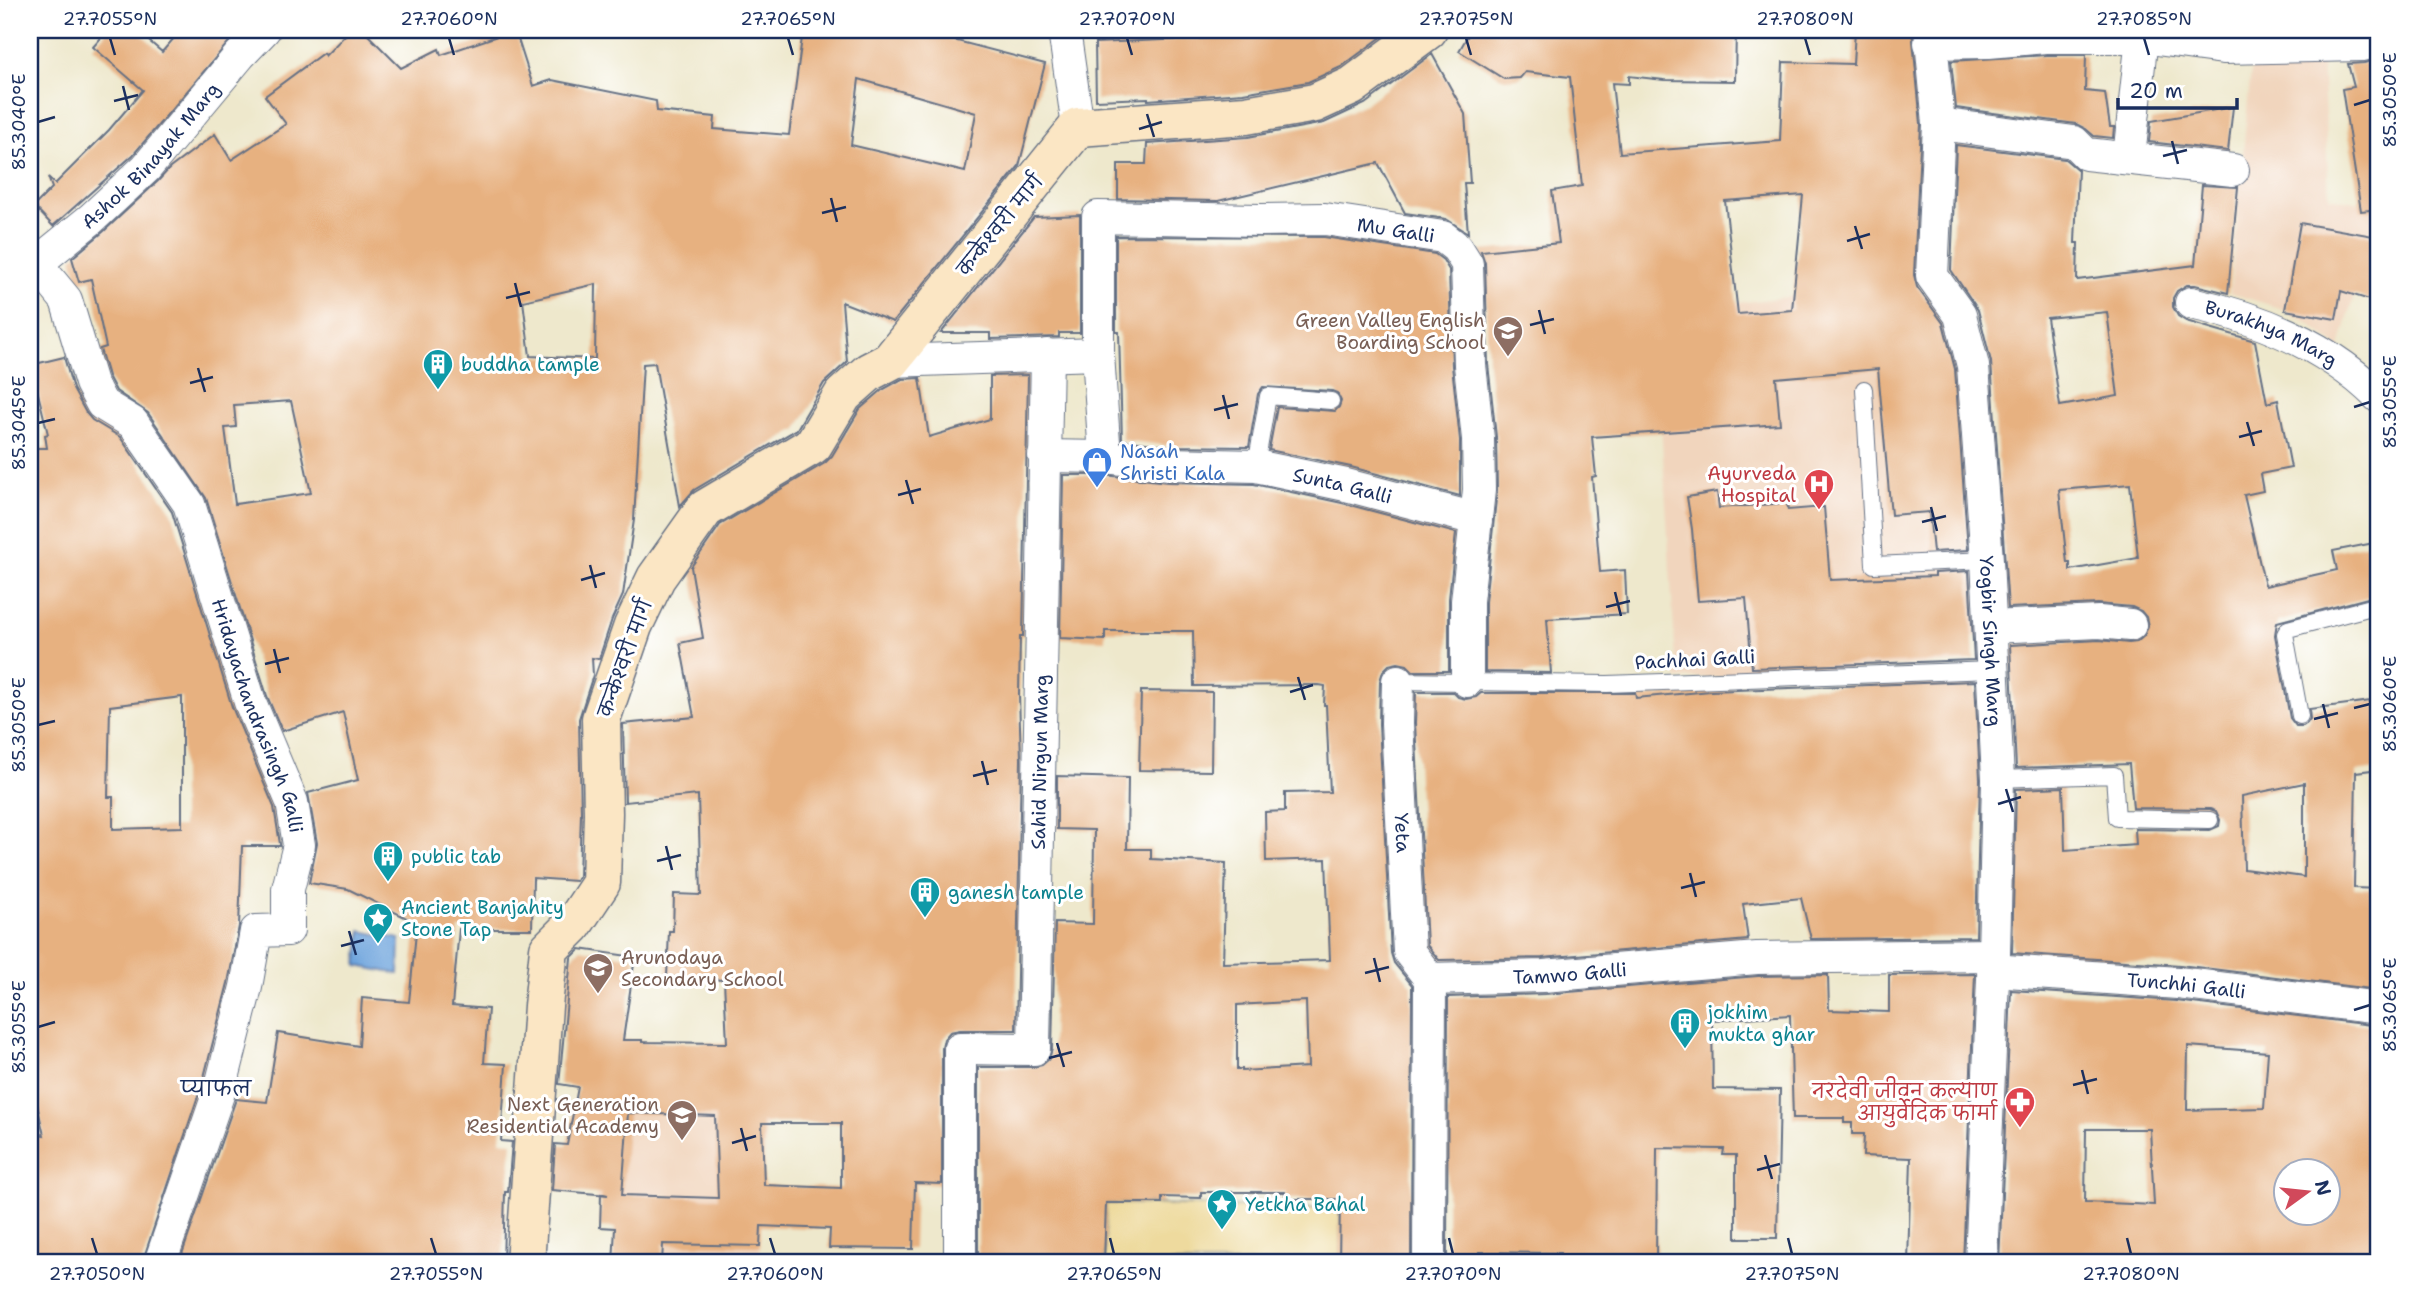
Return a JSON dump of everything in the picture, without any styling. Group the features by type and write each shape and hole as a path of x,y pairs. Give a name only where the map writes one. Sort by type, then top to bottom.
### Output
{"street":[{"name":"Ashok Binayak Marg","path":"32,264 91,219 146,168 264,30"},
{"path":"1063,30 1078,127 1246,116 1315,103 1352,86 1428,30"},
{"path":"1930,36 1989,42 2046,37 2142,37 2223,48 2363,45 2379,40"},
{"name":"Yogbir Singh Marg","path":"1930,36 1939,124 1932,276 1959,315 1973,366 1987,560 1998,779 1994,963 1981,1263"},
{"path":"2129,157 2142,37"},
{"path":"1939,124 2074,142 2086,154 2233,170"},
{"name":"कन्केश्वरी मार्ग","path":"525,1263 543,1006 550,949 573,925 601,883 601,719 633,626 656,578 705,509 813,445 843,396 869,372 890,360 1078,127"},
{"name":"Mu Galli","path":"1098,354 1098,217 1325,219 1443,237 1457,248 1467,264 1470,365 1478,439 1479,490 1476,519"},
{"name":"Hridayachandrasingh Galli","path":"32,264 66,300 91,383 102,404 133,423 189,504 250,702 292,802 299,845 288,889 288,930 256,931 246,987 221,1086 160,1263"},
{"name":"Burakhya Marg","path":"2191,303 2228,311 2312,347 2346,369 2379,397"},
{"path":"890,360 1098,354 1105,457"},
{"name":"Sahid Nirgun Marg","path":"960,1263 960,1048 1034,1049 1046,355"},
{"name":"Sunta Galli","path":"1044,456 1256,466 1359,488 1476,519"},
{"path":"1468,681 1466,601 1476,519"},
{"path":"1991,627 2099,622 2130,625"},
{"name":"Yeta","path":"1398,681 1397,723 1409,952 1430,979"},
{"name":"Tamwo Galli","path":"1430,979 1543,976 1757,958 1994,963"},
{"name":"Tunchhi Galli","path":"1994,963 2379,1008"},
{"path":"1429,1263 1430,979"}],"lane":[{"path":"1864,389 1874,565 1987,560"},
{"path":"1256,466 1268,396 1331,401"},
{"path":"2300,716 2285,634 2288,629 2379,605"},
{"name":"Pachhai Galli","path":"1398,681 1607,684 1993,670"},
{"path":"1998,779 2115,775 2117,818 2210,820"}],"shaded area":[{"path":"2252,58 2322,58 2329,197 2377,206 2340,348 2307,322 2277,307 2230,293"},
{"name":"Ayurveda Hospital","path":"1915,282 1951,325 1962,386 1980,636 1968,637 1969,662 1677,679 1654,313"},
{"name":"Next Generation Residential Academy","path":"603,1082 767,1088 760,1254 745,1254 744,1263 662,1263 669,1195 596,1200"}],"sand":[{"name":"Yetkha Bahal","path":"1106,1203 1340,1209 1340,1263 1104,1263"}],"water":[{"path":"361,931 400,939 399,974 357,966"}],"building":[{"path":"108,30 136,30 162,52 181,30 239,30 133,155 53,226 34,206 52,188 48,177 55,184 109,130 143,90 93,47"},
{"path":"350,30 363,30 401,68 439,49 441,55 515,30 533,86 552,80 656,101 657,111 715,117 714,129 789,135 803,30 915,30 1045,64 1019,166 893,322 842,302 847,362 824,383 797,429 694,490 680,506 655,363 643,364 634,520 623,595 599,659 592,658 593,675 579,719 579,876 576,881 533,878 532,929 459,929 452,1006 488,1009 484,1063 506,1064 501,1141 512,1142 508,1192 505,1192 503,1263 179,1263 236,1099 267,1102 278,1033 359,1046 362,998 409,1002 417,923 348,889 309,883 317,843 308,793 358,780 343,712 282,731 267,696 206,498 148,413 116,391 108,376 100,349 106,347 91,279 79,282 72,258 170,168 215,134 231,160 286,124 265,96 323,53 325,56","holes":["859,79 976,113 965,172 851,145","596,284 595,359 530,356 523,301","291,401 311,493 235,504 225,428 236,427 234,405"]},
{"path":"1274,30 1391,30 1341,67 1308,82 1243,93 1148,100 1096,100 1095,43 1277,35"},
{"path":"1471,30 1736,30 1735,81 1664,80 1629,76 1629,84 1612,83 1620,153 1780,141 1783,62 1853,64 1855,30 1912,30 1921,124 1914,275 1917,287 1943,323 1955,369 1968,550 1933,552 1929,512 1891,515 1878,369 1776,378 1780,424 1592,437 1596,476 1592,477 1600,572 1625,570 1627,614 1547,619 1551,673 1485,672 1485,602 1497,490 1496,437 1488,364 1485,263 1481,251 1559,243 1552,191 1582,186 1570,77 1525,72 1520,78 1504,79 1459,51","holes":["1803,195 1792,310 1738,314 1725,201"]},
{"path":"1432,54 1465,114 1470,183 1464,183 1468,233 1446,219 1405,213 1378,163 1218,201 1118,199 1118,164 1146,164 1147,144 1248,137 1324,123 1365,104"},
{"path":"2086,55 2085,91 2105,93 2110,127 2114,127 2113,138 2094,136 2076,124 1956,108 1951,61"},
{"path":"2379,59 2379,209 2361,211 2342,89 2354,87 2348,64"},
{"path":"2233,107 2228,151 2149,142 2151,121"},
{"path":"1956,145 2065,159 2078,170 2075,243 2078,243 2077,280 2195,265 2202,185 2238,187 2228,293 2187,285 2177,291 2173,298 2173,307 2178,316 2186,321 2255,341 2267,403 2278,400 2291,468 2260,474 2263,491 2244,495 2265,586 2337,570 2333,551 2379,542 2379,595 2277,622 2275,635 2290,718 2296,726 2307,723 2310,719 2309,709 2379,700 2379,769 2356,772 2354,888 2379,889 2379,990 2180,965 2012,953 2016,789 2063,787 2065,850 2136,845 2135,829 2210,830 2219,826 2220,820 2216,811 2210,809 2133,808 2129,764 2016,768 2010,645 2099,640 2137,642 2144,636 2148,626 2141,611 2132,607 2098,604 2008,608 1991,362 1978,310 1951,270","holes":["2107,312 2118,396 2060,406 2047,318","2130,484 2138,558 2070,570 2059,490","2304,783 2304,877 2244,869 2242,796"]},
{"path":"1080,215 1080,333 1059,333 1059,337 990,339 990,333 941,333 1034,217"},
{"path":"2300,223 2379,237 2379,303 2341,291 2336,319 2285,310"},
{"path":"1116,236 1324,237 1435,254 1443,260 1449,270 1452,366 1460,440 1460,496 1351,467 1269,450 1277,407 1335,411 1341,401 1337,393 1332,391 1263,387 1258,394 1249,447 1170,446 1122,440 1119,332 1116,332"},
{"path":"64,357 73,389 86,413 92,420 120,437 172,512 232,707 274,807 280,844 242,846 239,926 228,983 203,1081 142,1263 56,1263 30,1259 30,1133 44,1135 30,1074 30,448 47,448 45,435 48,434 31,365","holes":["182,697 182,827 113,829 113,797 108,797 110,706"]},
{"path":"1028,375 1023,636 1020,636 1021,759 1016,1030 960,1030 950,1032 944,1039 942,1184 915,1183 913,1249 829,1248 830,1229 761,1226 760,1246 663,1244 662,1263 613,1263 615,1228 600,1227 601,1194 552,1190 555,1144 567,1145 578,1087 559,1084 571,958 580,949 635,957 623,1040 727,1043 724,980 667,977 669,931 673,931 674,894 701,895 698,795 625,802 623,724 694,717 680,643 703,638 691,567 720,525 825,463 860,409 882,390 902,379 920,378 929,437 990,419 990,376","holes":["628,1113 715,1116 718,1198 622,1195","762,1123 841,1123 841,1188 764,1185"]},
{"path":"1063,475 1254,484 1342,503 1456,533 1449,599 1449,671 1413,671 1407,665 1398,663 1389,665 1383,671 1380,681 1379,724 1391,953 1394,963 1412,985 1411,1263 1339,1263 1340,1199 1286,1199 1285,1192 1201,1192 1201,1198 1162,1197 1162,1203 1106,1203 1104,1263 978,1263 978,1067 1034,1067 1049,1059 1052,1049 1055,923 1093,924 1094,830 1057,829 1057,776 1128,778 1127,849 1151,849 1151,859 1226,863 1223,963 1330,960 1326,859 1266,861 1265,812 1285,811 1285,793 1330,792 1325,686 1194,686 1193,631 1105,631 1105,640 1060,638","holes":["1306,1001 1308,1067 1242,1071 1237,1069 1237,1005"]},
{"path":"1717,492 1719,508 1787,503 1788,510 1824,507 1830,580 1935,576 1935,573 1969,571 1974,660 1752,668 1746,598 1698,601 1687,497"},
{"path":"1975,681 1980,779 1976,937 1811,939 1801,898 1743,904 1748,940 1542,958 1439,960 1427,945 1415,723 1416,692 1453,692 1466,699 1481,693 1635,693 1636,698 1711,691"},
{"path":"1141,691 1212,692 1211,771 1139,770"},
{"path":"1975,974 1963,1263 1908,1263 1911,1158 1863,1156 1864,1134 1852,1134 1852,1123 1844,1123 1844,1118 1793,1118 1790,1015 1712,1020 1713,1089 1780,1090 1777,1238 1736,1238 1736,1155 1723,1155 1724,1149 1657,1148 1656,1263 1560,1263 1560,1253 1479,1252 1479,1263 1447,1263 1448,997 1545,994 1758,976 1828,975 1829,1010 1889,1012 1889,975"},
{"path":"2011,990 2176,1001 2379,1026 2379,1263 1999,1263","holes":["2188,1046 2268,1052 2264,1108 2187,1110","2086,1129 2150,1129 2154,1205 2085,1202"]}],"place":[{"name":"Green Valley English Boarding School","path":"1508,358"},
{"name":"buddha tample","path":"438,391"},
{"name":"Nasah Shristi Kala","path":"1097,489"},
{"name":"Ayurveda Hospital","path":"1819,511"},
{"name":"public tab","path":"388,883"},
{"name":"ganesh tample","path":"925,919"},
{"name":"Ancient Banjahity Stone Tap","path":"378,945"},
{"name":"Arunodaya Secondary School","path":"598,995"},
{"name":"jokhim mukta ghar","path":"1685,1050"},
{"name":"नरदेवी जीवन कल्याण आयुर्वेदिक फार्मा","path":"2020,1129"},
{"name":"Next Generation Residential Academy","path":"682,1142"},
{"name":"Yetkha Bahal","path":"1222,1231"}],"district":[{"name":"प्याफल","path":"216,1089"}]}
